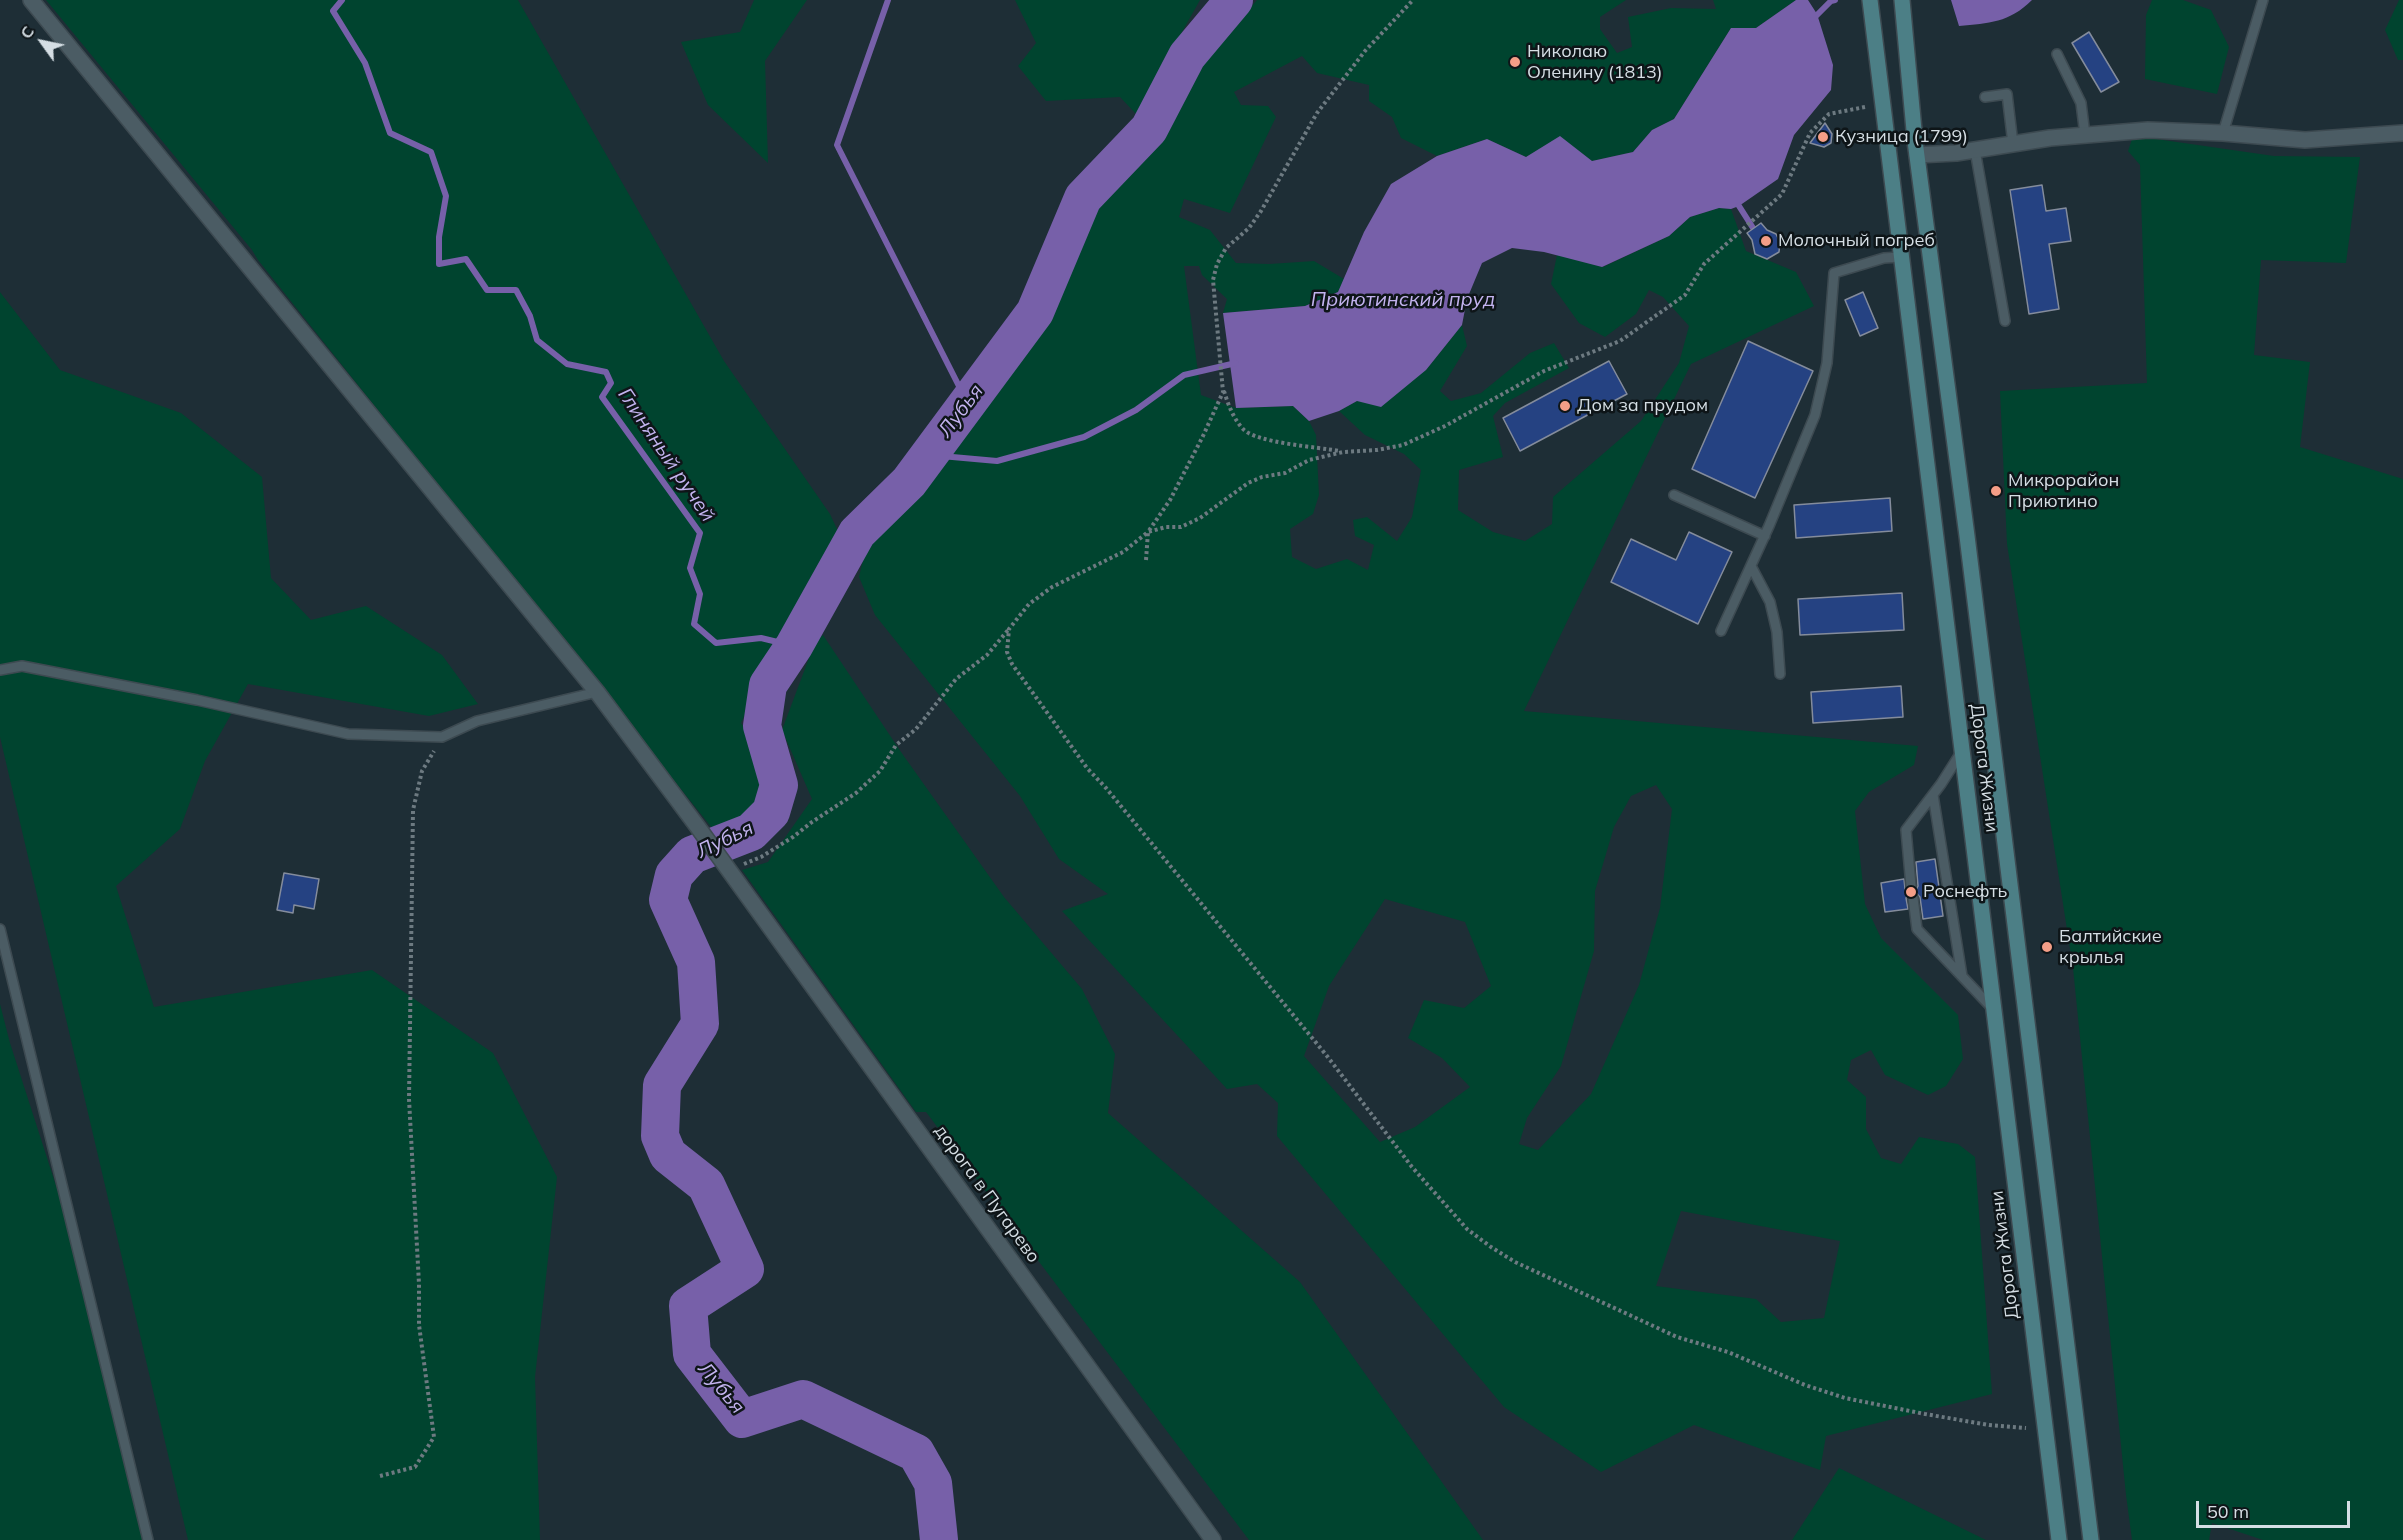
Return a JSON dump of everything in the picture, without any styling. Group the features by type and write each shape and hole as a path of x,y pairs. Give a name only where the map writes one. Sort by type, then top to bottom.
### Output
{"main road":[{"name":"Дорога Жизни","path":"1870,0 2059,1540"},
{"name":"Дорога Жизни","path":"1902,0 1917,155 1967,536 2091,1540"}],"street":[{"name":"дорога в Пугарево","path":"31,0 597,692 729,870 1213,1540"},
{"path":"1917,155 1975,150 2085,135 2148,130 2305,140 2403,133"}],"lane":[{"path":"2223,133 2263,0"},
{"path":"2057,54 2081,103 2085,135"},
{"path":"1985,97 2007,94 2013,144"},
{"path":"1975,150 2005,321"},
{"path":"1721,631 1765,536 1815,415 1827,363 1834,273 1884,258 1900,257"},
{"path":"1674,495 1765,536"},
{"path":"1751,566 1770,602 1777,632 1780,674"},
{"path":"0,670 22,666 197,700 348,734 442,737 477,721 597,692"},
{"path":"1911,886 1906,830 1934,795 1962,752"},
{"path":"1934,795 1962,976"},
{"path":"1913,898 1917,929 1995,1012"},
{"path":"0,929 148,1540"}],"path":[{"path":"729,870 761,857 856,794 880,771 896,745 916,729 956,680 987,655 1029,604 1052,587 1123,552 1148,532 1170,500 1217,409 1223,392 1213,280 1217,264 1226,248 1249,228 1261,211 1323,104 1365,51 1413,0"},
{"path":"1148,532 1166,527 1181,527 1200,519 1248,483 1262,477 1285,473 1309,460 1343,452 1377,450 1403,445 1445,426 1544,371 1620,341 1685,295 1704,264 1782,194 1809,133 1829,114 1865,107"},
{"path":"1222,387 1230,409 1244,431 1274,441 1343,452"},
{"path":"1146,560 1148,532"},
{"path":"1009,629 1007,652 1012,664 1087,768 1327,1056 1412,1167 1467,1229 1515,1262 1589,1298 1677,1337 1728,1352 1805,1386 1845,1398 1925,1414 1989,1425 2026,1428"},
{"path":"380,1476 415,1467 434,1437 419,1325 419,1284 409,1099 413,810 422,771 442,737"}],"green space":[{"path":"46,0 518,0 724,361 830,514 843,542 797,611 772,656 741,723 764,755 763,768 770,791 753,820 712,828 252,250"},
{"path":"754,0 807,0 765,61 768,163 708,105 681,42 740,32"},
{"path":"1015,0 1200,0 1136,114 1120,97 1046,101 1018,66 1036,43"},
{"path":"1257,0 1626,0 1600,17 1600,29 1617,53 1632,47 1628,17 1671,8 1716,9 1713,0 1796,0 1756,28 1731,28 1674,119 1652,130 1633,152 1592,161 1560,137 1526,157 1487,139 1437,156 1401,138 1392,117 1369,101 1369,85 1317,73 1302,56 1234,92 1241,105 1268,106 1276,117 1230,213 1184,199 1179,217 1210,230 1236,263 1269,264 1314,261 1344,279 1338,292 1305,306 1223,313 1227,299 1202,275 1199,266 1184,266 1201,395 1236,408 1293,406 1309,421 1316,435 1319,495 1313,514 1290,529 1292,557 1316,569 1347,559 1368,570 1374,545 1355,536 1353,520 1367,517 1397,541 1412,517 1421,470 1404,454 1365,435 1339,411 1426,370 1462,325 1467,346 1440,391 1451,401 1481,393 1530,353 1554,343 1569,368 1505,403 1493,416 1503,457 1459,470 1458,510 1493,532 1525,541 1552,524 1553,497 1641,421 1679,363 1689,326 1663,297 1649,290 1636,314 1605,337 1579,323 1551,284 1557,255 1603,267 1669,236 1690,217 1719,208 1731,209 1746,251 1796,272 1814,306 1691,364 1524,711 1918,746 1914,765 1869,792 1855,811 1865,904 1881,938 1958,1015 1963,1059 1946,1086 1928,1095 1885,1075 1871,1050 1851,1060 1847,1080 1866,1097 1866,1129 1881,1158 1901,1164 1919,1137 1958,1144 1975,1157 1992,1394 1826,1436 1820,1470 1694,1425 1601,1472 1504,1407 1277,1136 1278,1103 1257,1084 1227,1089 1062,911 1108,894 1059,859 1020,796 875,615 859,577 866,547 979,412 1044,322 1094,213 1158,138 1197,70","holes":["1656,785 1672,809 1660,908 1639,985 1591,1094 1538,1150 1519,1144 1527,1118 1561,1066 1594,951 1595,891 1614,827 1631,796","1385,899 1465,922 1491,986 1464,1008 1424,1000 1408,1038 1442,1058 1470,1087 1415,1127 1380,1142 1304,1056 1329,986","1681,1211 1840,1241 1824,1318 1781,1322 1756,1299 1656,1286"]},
{"path":"2152,0 2183,0 2211,10 2229,47 2217,94 2145,79 2146,15"},
{"path":"2399,0 2403,0 2403,60 2398,60 2385,30"},
{"path":"2132,139 2156,139 2274,156 2360,157 2346,263 2261,260 2254,355 2310,362 2300,447 2403,479 2403,1540 2263,1540 2212,1523 2209,1540 2132,1540 2073,968 2007,544 2000,391 2147,383 2140,165 2128,151"},
{"path":"0,292 60,370 181,413 262,477 271,578 311,620 366,606 442,655 478,704 429,716 248,684 205,761 180,829 116,886 154,1007 372,970 493,1053 557,1177 535,1377 540,1540 188,1540 0,737"},
{"path":"823,635 901,752 1004,897 1082,989 1115,1054 1108,1113 1300,1282 1483,1540 1249,1540 926,1112 916,1112 742,870 768,862 812,799 782,730 815,642"},
{"path":"0,1004 10,1043 69,1226 147,1540 0,1540"},
{"path":"1839,1468 1986,1540 1792,1540"}],"water":[{"name":"Приютинский пруд","path":"1796,0 1808,0 1817,14 1833,65 1831,90 1794,135 1778,179 1739,206 1731,209 1719,208 1690,217 1669,236 1602,267 1544,252 1512,248 1482,263 1467,299 1462,325 1426,370 1381,407 1357,401 1339,411 1309,421 1293,406 1236,408 1223,313 1305,306 1338,292 1364,232 1391,184 1437,156 1487,139 1526,157 1560,136 1592,161 1633,152 1652,130 1674,119 1731,28 1756,28"},
{"path":"1951,0 2032,0 2007,18 1989,23 1959,26"}],"building":[{"path":"2089,32 2119,82 2101,92 2072,43"},
{"name":"Кузница (1799)","path":"1825,123 1832,134 1831,143 1824,147 1810,143"},
{"path":"2042,185 2046,211 2066,208 2071,241 2049,244 2059,309 2029,314 2010,190"},
{"name":"Молочный погреб","path":"1761,223 1767,230 1776,234 1780,242 1779,252 1767,259 1755,254 1752,240 1747,233"},
{"path":"1863,292 1878,328 1860,336 1845,300"},
{"path":"1748,341 1813,371 1755,498 1692,469"},
{"name":"Дом за прудом","path":"1609,361 1627,394 1520,451 1503,418"},
{"path":"1890,498 1892,531 1796,538 1794,505"},
{"path":"1689,532 1732,552 1698,624 1611,582 1631,539 1676,560"},
{"path":"1902,593 1904,630 1800,635 1798,599"},
{"path":"1901,686 1903,717 1813,723 1811,692"},
{"path":"1935,859 1943,916 1923,919 1920,897 1915,892 1918,886 1916,862"},
{"path":"284,873 319,879 314,909 294,905 293,913 277,910"},
{"path":"1904,879 1905,889 1909,892 1906,898 1908,909 1885,912 1881,883"}],"waterway":[{"name":"Глиняный ручей","path":"342,0 333,11 365,63 390,133 431,152 446,196 439,237 439,264 466,259 487,290 516,290 530,316 537,340 567,364 606,372 611,383 602,397 700,533 690,568 700,594 694,624 716,643 761,638 794,646"},
{"path":"888,0 837,145 968,404"},
{"name":"Лубья","path":"939,1540 933,1483 916,1453 803,1399 742,1419 692,1354 688,1306 745,1269 706,1185 668,1155 660,1136 662,1085 700,1024 696,962 668,900 674,875 692,855 751,832 771,812 779,785 762,726 768,685 794,646 857,533 909,482 1035,312 1083,198 1149,129 1187,56 1234,0"},
{"path":"1813,19 1831,1 1835,0"},
{"path":"1739,206 1753,228"},
{"path":"930,455 997,461 1084,437 1136,410 1184,375 1236,363"}],"place":[{"name":"Николаю Оленину (1813)","path":"1515,62"},
{"name":"Кузница (1799)","path":"1823,137"},
{"name":"Молочный погреб","path":"1766,241"},
{"name":"Дом за прудом","path":"1565,406"},
{"name":"Микрорайон Приютино","path":"1996,491"},
{"name":"Роснефть","path":"1911,892"},
{"name":"Балтийские крылья","path":"2047,947"}]}
